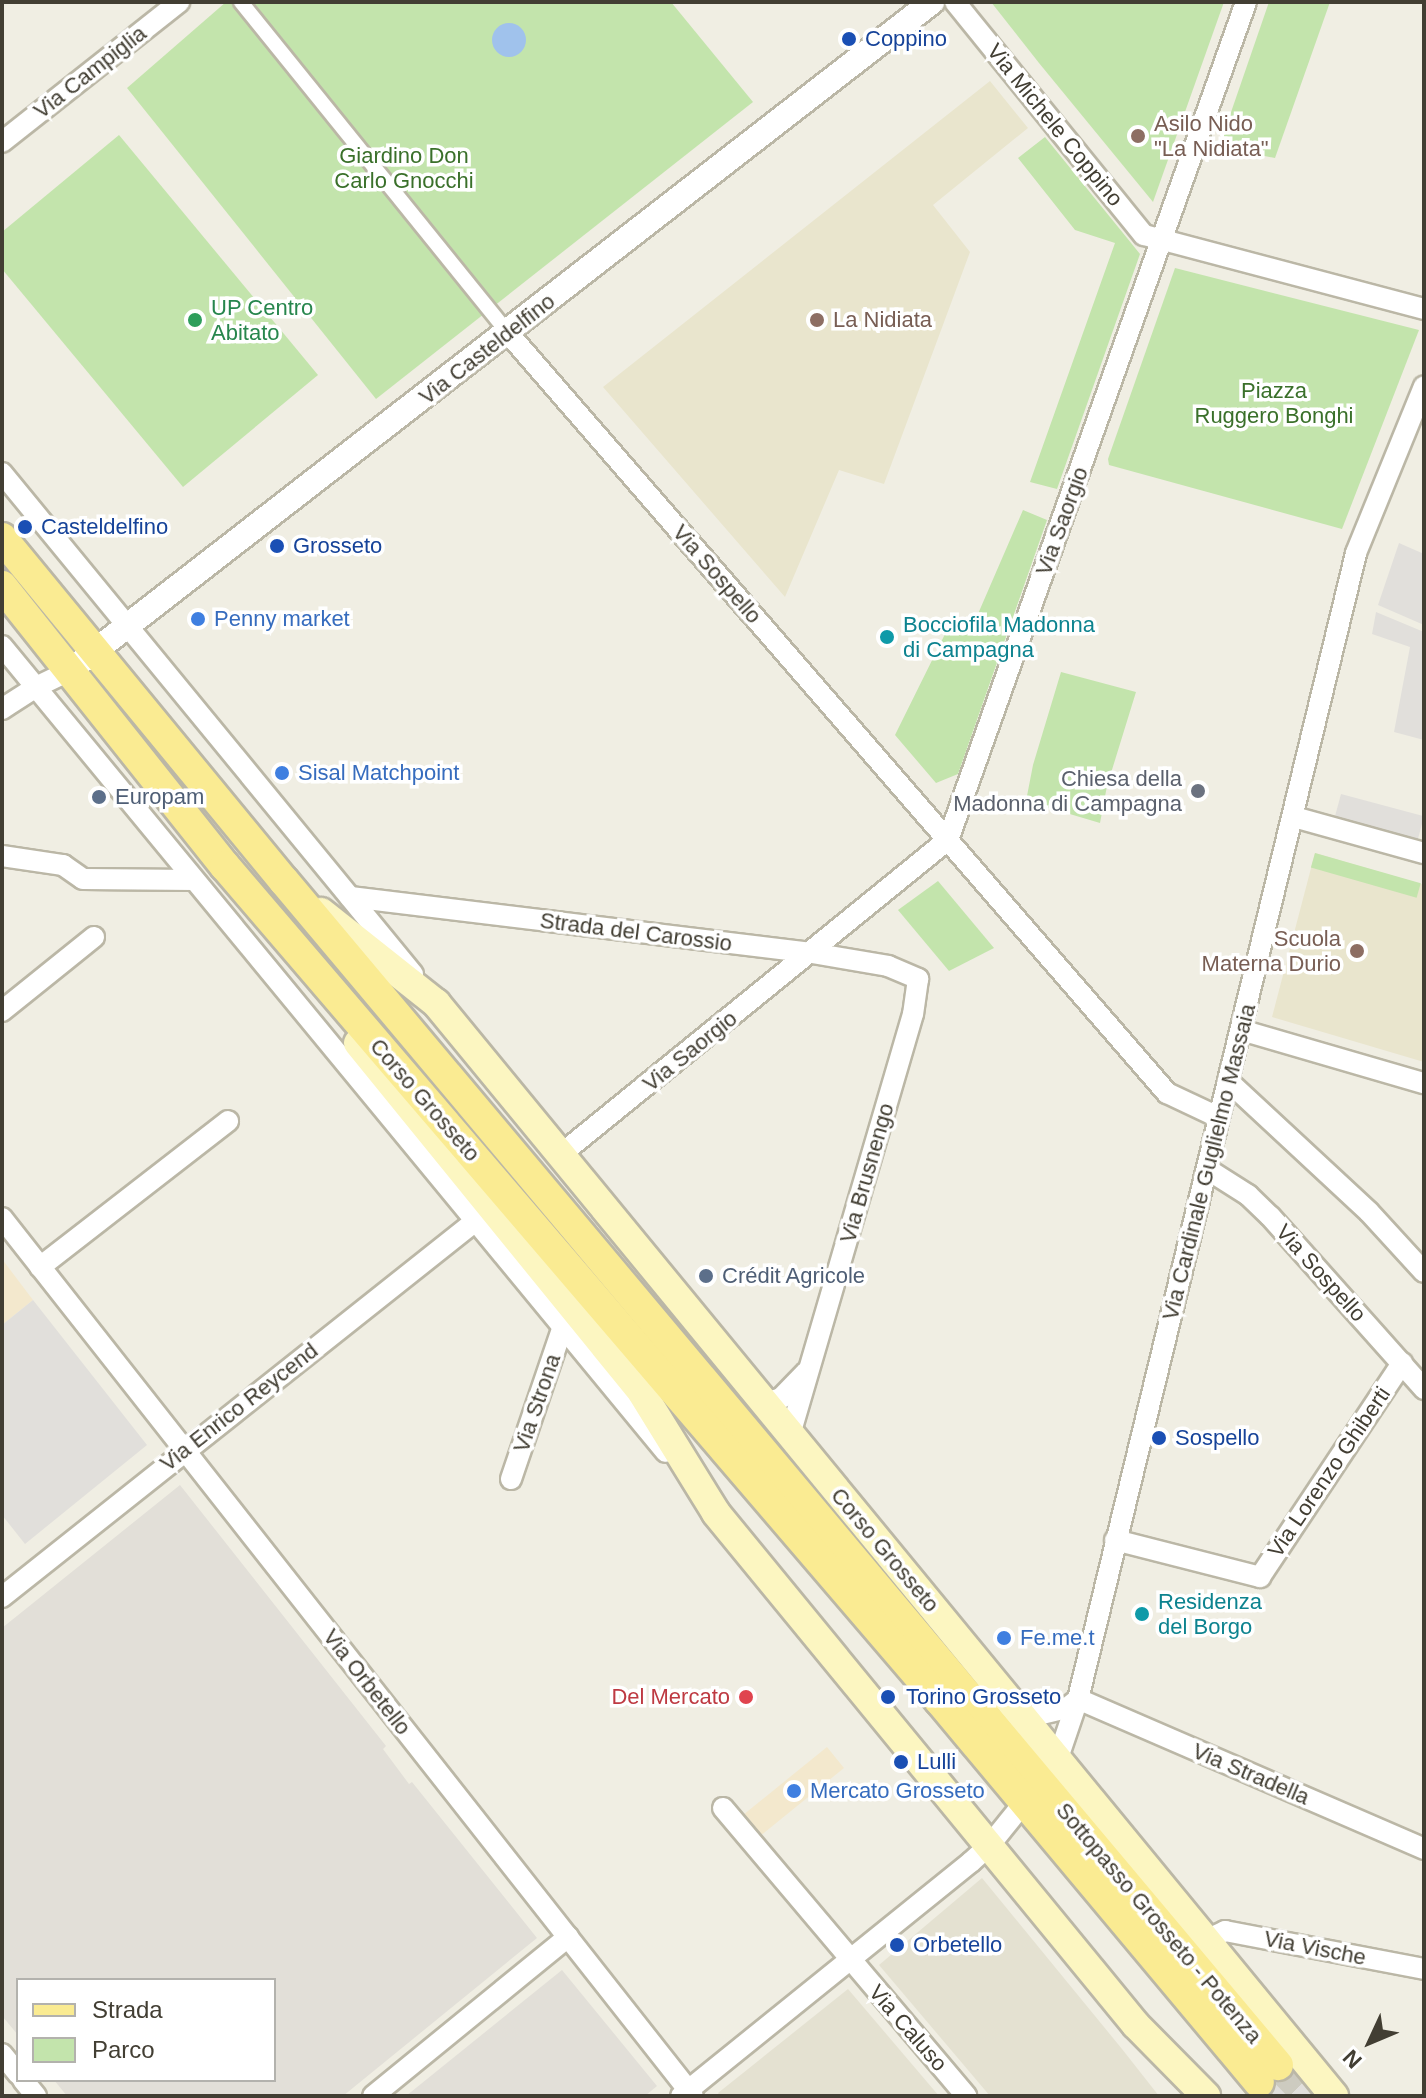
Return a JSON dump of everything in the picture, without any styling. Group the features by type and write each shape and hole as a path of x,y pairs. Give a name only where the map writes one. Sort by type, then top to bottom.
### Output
{"main road":[{"name":"Corso Grosseto","path":"2,538 284,881 1041,1781"},
{"name":"Corso Grosseto","path":"2,586 231,873 1041,1781 1208,1939 1334,2096"},
{"name":"Corso Grosseto","path":"231,873 278,943 642,1393 716,1513 1136,2025 1187,2084 1206,2096"},
{"name":"Corso Grosseto","path":"284,881 436,1003 1025,1718 1041,1781"},
{"name":"Sottopasso Grosseto - Potenza","path":"1041,1781 1269,2074"}],"street":[{"name":"Via Campiglia","path":"2,142 179,2"},
{"name":"Via Sospello","path":"241,2 508,333 1167,1093 1218,1117"},
{"name":"Via Casteldelfino","path":"2,709 36,687 71,670 129,627 932,2"},
{"name":"Via Michele Coppino","path":"955,2 1144,235 1160,239"},
{"name":"Via Saorgio","path":"560,1155 948,840 1246,2"},
{"path":"1160,239 1424,309"},
{"name":"Via Cardinale Guglielmo Massaia","path":"688,2094 989,1846 1041,1781 1078,1699 1356,553 1424,386"},
{"name":"Corso Grosseto","path":"2,473 436,1003"},
{"name":"Corso Grosseto","path":"2,646 478,1219 716,1513"},
{"path":"1294,817 1424,853"},
{"path":"2,856 63,865 83,879 194,880"},
{"name":"Strada del Carossio","path":"350,897 812,953 888,966 918,979"},
{"path":"2,1011 94,937"},
{"name":"Via Brusnengo","path":"790,1435 913,1014 918,979"},
{"path":"1241,1030 1424,1083"},
{"path":"1228,1081 1369,1212 1424,1272"},
{"path":"40,1267 228,1121"},
{"name":"Via Sospello","path":"1207,1169 1248,1195 1270,1216 1424,1389"},
{"name":"Via Orbetello","path":"2,1218 688,2094"},
{"name":"Via Enrico Reycend","path":"2,1597 478,1219"},
{"name":"Via Strona","path":"511,1479 563,1326"},
{"name":"Via Lorenzo Ghiberti","path":"1115,1540 1260,1577 1402,1363"},
{"name":"Via Brusnengo","path":"764,1403 781,1398 811,1365"},
{"path":"1025,1718 1067,1708 1078,1699"},
{"name":"Via Stradella","path":"1078,1699 1424,1849"},
{"name":"Via Caluso","path":"723,1808 966,2096"},
{"name":"Via Vische","path":"1208,1939 1225,1931 1424,1969"},
{"path":"373,2096 568,1937"},
{"path":"2,2054 16,2072"}],"shaded area":[{"name":"La Nidiata","path":"990,81 1028,128 933,205 970,252 884,484 839,470 785,597 603,387"},
{"path":"1399,543 1424,554 1424,625 1378,605"},
{"path":"1376,612 1424,632 1424,740 1394,732 1410,647 1372,634"},
{"path":"1341,794 1424,816 1417,841 1334,819"},
{"name":"Scuola Materna Durio","path":"1315,853 1424,885 1424,1062 1272,1017"},
{"path":"2,1259 33,1300 2,1325"},
{"path":"33,1300 147,1445 25,1544 2,1515 2,1325"},
{"path":"180,1485 386,1746 383,1749 409,1784 412,1782 537,1938 343,2096 67,2096 56,2082 276,2082 276,1978 16,1978 16,2033 3,2017 2,1628"},
{"name":"Mercato Grosseto","path":"827,1747 844,1768 762,1835 745,1814"},
{"path":"982,1878 1159,2096 990,2096 879,1965"},
{"path":"562,1970 657,2086 645,2096 406,2096"},
{"path":"848,1989 939,2096 720,2096 718,2093"},
{"path":"1293,2063 1325,2096 1256,2096 1267,2083"}],"green space":[{"name":"Giardino Don Carlo Gnocchi","path":"226,2 671,2 753,102 376,399 127,88"},
{"name":"Asilo Nido \"La Nidiata\"","path":"991,2 1224,2 1153,202 1039,63"},
{"path":"1269,2 1330,2 1275,158 1219,147"},
{"path":"119,135 318,375 183,487 2,269 2,232"},
{"path":"1045,137 1140,254 1057,489 1030,482 1115,243 1075,230 1018,158"},
{"name":"Piazza Ruggero Bonghi","path":"1175,268 1419,330 1342,529 1109,465 1108,459"},
{"path":"1023,510 1047,520 958,774 936,783 895,735 949,626 971,630"},
{"path":"1061,672 1136,692 1107,786 1100,823 1026,801 1033,765"},
{"path":"1315,853 1421,883 1417,898 1311,867"},
{"path":"938,881 994,948 949,971 898,910"}],"water":[{"path":"509,23 521,28 526,40 521,52 509,57 497,52 492,40 497,28"}],"tunnel":[{"path":"1278,2065 1308,2096"}],"place":[{"name":"Coppino","path":"849,39"},
{"name":"Asilo Nido \"La Nidiata\"","path":"1138,136"},
{"name":"UP Centro Abitato","path":"195,320"},
{"name":"La Nidiata","path":"817,320"},
{"name":"Casteldelfino","path":"25,527"},
{"name":"Grosseto","path":"277,546"},
{"name":"Penny market","path":"198,619"},
{"name":"Bocciofila Madonna di Campagna","path":"887,637"},
{"name":"Sisal Matchpoint","path":"282,773"},
{"name":"Chiesa della Madonna di Campagna","path":"1198,791"},
{"name":"Europam","path":"99,797"},
{"name":"Scuola Materna Durio","path":"1357,951"},
{"name":"Crédit Agricole","path":"706,1276"},
{"name":"Sospello","path":"1159,1438"},
{"name":"Residenza del Borgo","path":"1142,1614"},
{"name":"Fe.me.t","path":"1004,1638"},
{"name":"Del Mercato","path":"746,1697"},
{"name":"Torino Grosseto","path":"888,1697"},
{"name":"Lulli","path":"901,1762"},
{"name":"Mercato Grosseto","path":"794,1791"},
{"name":"Orbetello","path":"897,1945"}]}
